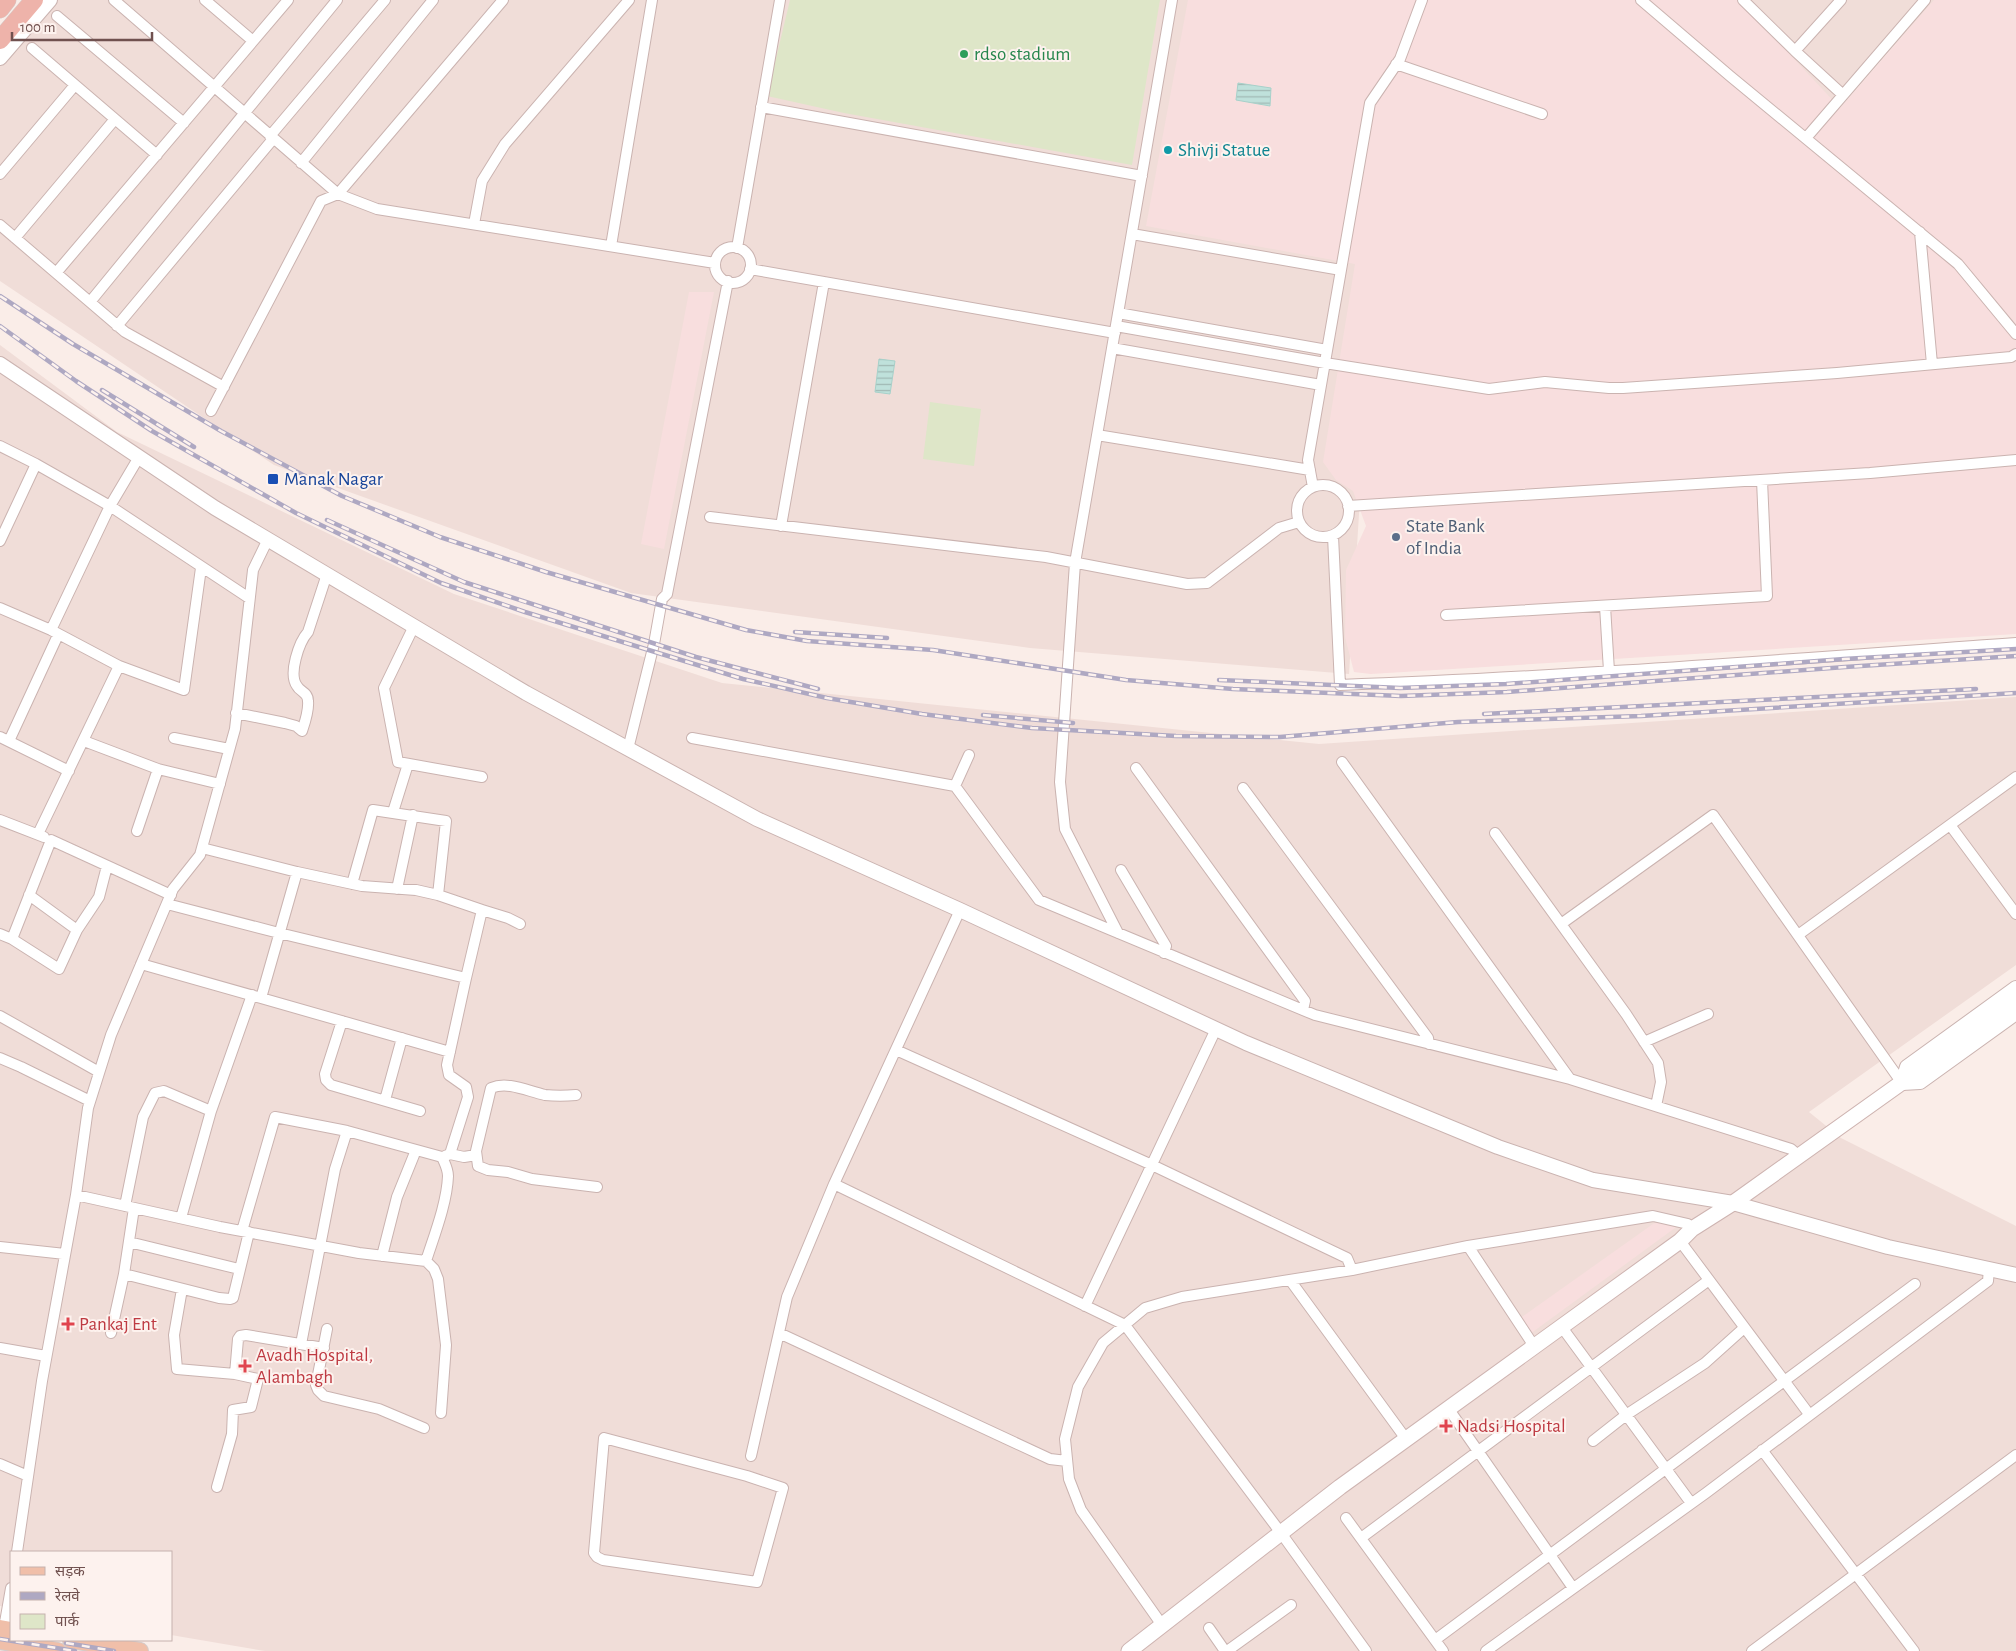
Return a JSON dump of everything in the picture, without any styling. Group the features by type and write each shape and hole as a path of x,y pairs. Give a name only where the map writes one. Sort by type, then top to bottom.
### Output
{"highway":[{"path":"0,9 7,0"},
{"path":"0,40 34,0"}],"main road":[{"path":"1129,1651 1406,1439 1680,1241 1692,1229 1733,1203 2016,1001"},
{"path":"77,1641 140,1651"},
{"path":"23,1648 58,1651"}],"street":[{"path":"0,58 50,0"},
{"path":"114,0 338,194 377,209 716,263"},
{"path":"205,0 253,41"},
{"path":"56,273 288,0"},
{"path":"90,302 123,261 132,253 140,240 336,0"},
{"path":"117,326 385,0"},
{"path":"301,162 433,0"},
{"path":"474,224 482,181 505,144 629,0"},
{"path":"611,246 652,0"},
{"path":"737,248 780,0"},
{"path":"1118,934 1065,829 1060,782 1075,563 1172,0"},
{"path":"1313,487 1308,460 1370,103 1396,64 1422,0"},
{"path":"1641,0 1958,264 2016,333"},
{"path":"1743,0 1843,95"},
{"path":"1795,51 1841,0"},
{"path":"1806,138 1925,0"},
{"path":"212,411 321,201 338,194 501,1"},
{"path":"57,16 184,123"},
{"path":"32,48 157,155"},
{"path":"1396,64 1542,114"},
{"path":"0,174 75,85"},
{"path":"761,107 1142,176"},
{"path":"15,238 115,119"},
{"path":"0,225 125,332 224,387"},
{"path":"1920,232 1932,364"},
{"path":"1132,234 1341,270"},
{"path":"728,248 737,248 743,250 748,256 750,269 747,276 742,280 728,281 719,275 716,263 720,253 728,248"},
{"path":"750,269 1489,389 1545,382 1623,388 1932,364 2011,357 2016,354"},
{"path":"628,748 654,644 662,599 667,594 728,281"},
{"path":"781,526 824,282"},
{"path":"1118,313 1327,350"},
{"path":"1112,348 1321,384"},
{"path":"0,364 215,508 526,694 757,819 960,910 1216,1029 1498,1147 1593,1180 1733,1203 1888,1246 2016,1275"},
{"path":"1097,435 1310,470"},
{"path":"0,446 110,506 249,598"},
{"path":"69,771 5,739 110,506 139,457"},
{"path":"1348,506 1870,474 2016,460"},
{"path":"0,541 36,464"},
{"path":"1446,615 1767,596 1762,480"},
{"path":"1321,485 1333,487 1342,494 1348,506 1350,513 1348,522 1343,529 1333,536 1324,538 1313,536 1306,532 1299,522 1297,511 1299,501 1313,487 1321,485"},
{"path":"710,517 1046,557 1187,584 1207,583 1279,528 1299,522"},
{"path":"1333,536 1340,685 1609,671 2016,643"},
{"path":"17,1551 46,1356 76,1195 90,1101 111,1035 169,899 200,855 235,729 253,570 268,539"},
{"path":"0,608 54,632 119,666 184,690 201,568"},
{"path":"236,713 286,723 302,731 307,714 308,700 305,693 297,688 294,681 294,667 297,653 303,638 308,632 327,574"},
{"path":"1605,606 1609,671"},
{"path":"414,626 384,688 398,762 482,778"},
{"path":"38,834 119,666"},
{"path":"174,738 229,749"},
{"path":"692,738 955,786 1039,900 1315,1015 1570,1079 1791,1149 1799,1156"},
{"path":"84,741 158,769 220,784"},
{"path":"955,786 969,755"},
{"path":"1342,762 1570,1079"},
{"path":"392,812 408,764"},
{"path":"1136,768 1305,1001 1303,1010"},
{"path":"137,831 158,769"},
{"path":"1798,935 2016,777"},
{"path":"1244,788 1423,1032 1429,1044"},
{"path":"352,884 374,810 392,812 446,821 438,895"},
{"path":"1561,924 1713,814 1798,935 1907,1079 1920,1082 2016,1013"},
{"path":"397,889 413,815"},
{"path":"0,820 38,834 107,866 169,899 279,933 466,978"},
{"path":"1950,825 2016,914"},
{"path":"1495,833 1658,1063 1661,1082 1656,1106"},
{"path":"12,939 51,840"},
{"path":"202,848 352,884 416,890 438,895 508,918 520,924"},
{"path":"0,934 12,939 59,969 77,930 100,897 107,866"},
{"path":"1121,870 1166,946 1164,953"},
{"path":"181,1218 211,1111 257,997 298,872"},
{"path":"29,895 77,930"},
{"path":"426,1261 445,1194 448,1177 446,1156 468,1097 466,1087 449,1075 447,1065 482,910"},
{"path":"751,1456 787,1297 834,1184 960,910"},
{"path":"142,964 450,1052"},
{"path":"1907,1079 1907,1067 2016,988"},
{"path":"1644,1042 1708,1014"},
{"path":"0,1016 99,1072"},
{"path":"342,1021 325,1074 326,1080 331,1085 420,1111"},
{"path":"1085,1306 1216,1029"},
{"path":"385,1100 402,1038"},
{"path":"896,1050 1152,1165 1347,1258 1352,1270"},
{"path":"0,1058 22,1066 90,1101"},
{"path":"576,1095 560,1097 501,1084 491,1088 476,1155 478,1166 488,1170 508,1172 532,1179 597,1187"},
{"path":"111,1333 129,1242 130,1207 143,1117 155,1093 164,1090 211,1111"},
{"path":"124,1274 182,1289 230,1299 233,1298 246,1231 275,1117 347,1131 446,1156 464,1157 476,1155"},
{"path":"301,1344 335,1169 347,1131"},
{"path":"382,1256 397,1197 414,1155"},
{"path":"834,1184 1125,1326 1281,1533 1366,1651"},
{"path":"76,1195 320,1246 426,1261 434,1269 438,1279 446,1345 441,1413"},
{"path":"1162,1625 1081,1510 1069,1479 1065,1438 1078,1387 1103,1344 1145,1308 1182,1297 1352,1270 1468,1246 1653,1216 1688,1224 1692,1229"},
{"path":"1680,1241 1809,1414"},
{"path":"129,1242 239,1269"},
{"path":"1468,1246 1534,1346"},
{"path":"0,1247 65,1254"},
{"path":"1486,1651 1692,1503 1988,1281 1989,1269"},
{"path":"1290,1280 1406,1439"},
{"path":"1361,1538 1708,1280"},
{"path":"1435,1640 1915,1284"},
{"path":"182,1289 174,1335 178,1370 235,1374 258,1379 252,1407 233,1410 232,1434 217,1487"},
{"path":"1561,1326 1692,1503"},
{"path":"1593,1441 1626,1414 1705,1363 1744,1328"},
{"path":"328,1329 316,1385 318,1390 324,1396 379,1410 424,1428"},
{"path":"779,1333 1050,1458 1067,1461"},
{"path":"235,1374 238,1339 240,1336 246,1335 324,1348"},
{"path":"0,1348 46,1356"},
{"path":"1448,1408 1573,1588"},
{"path":"604,1438 747,1476 783,1488 757,1582 603,1560 594,1553 604,1438"},
{"path":"1762,1450 1914,1651"},
{"path":"1752,1651 2016,1455"},
{"path":"0,1464 28,1476"},
{"path":"1346,1518 1444,1651"},
{"path":"3,1634 10,1594"},
{"path":"1209,1628 1226,1651 1292,1605"}],"shaded area":[{"path":"52,0 1414,0 1369,355 1349,674 1030,648 631,593 274,465 0,281 0,63"},
{"path":"1188,0 1739,0 1840,108 1934,0 2016,0 2016,634 1371,674 1354,672 1345,637 1346,570 1366,526 1353,491 1336,480 1323,462 1355,264 1146,226"},
{"path":"1687,0 1935,0 1823,125"},
{"path":"689,292 714,292 664,549 641,544"},
{"path":"0,345 117,432 454,594 722,683 1319,744 2016,697 2016,965 1809,1112 1841,1138 2016,1226 2016,1651 265,1651 172,1635 172,1551 10,1551 10,1608 0,1606"},
{"path":"1660,1221 1679,1225 1530,1334 1519,1319 1653,1224"}],"green space":[{"name":"rdso stadium","path":"790,0 1160,0 1132,165 844,113 767,96"},
{"path":"930,402 981,409 974,466 923,459"}],"water":[{"path":"1238,83 1271,88 1270,106 1236,100"},
{"path":"879,359 895,361 890,394 875,392"}],"railway":[{"path":"0,296 73,344 221,431 342,496 440,537 546,572 746,630 807,641 933,650 1126,680 1233,689 1401,696 1507,692 2016,656"},
{"path":"0,326 76,381 152,431 296,513 441,583 525,612 743,679 827,698 922,714 1032,728 1176,736 1280,737 1458,722 1641,716 2016,693"},
{"path":"102,390 194,447"},
{"path":"327,520 464,582 696,657 818,689"},
{"path":"795,632 887,638"},
{"path":"1219,680 1400,688 1506,684 1844,659 2016,649"},
{"path":"1484,714 1976,689"},
{"path":"983,715 1073,723"},
{"path":"0,1639 10,1641"},
{"path":"12,1641 75,1651"},
{"path":"66,1643 114,1651"}],"place":[{"name":"rdso stadium","path":"964,54"},
{"name":"Shivji Statue","path":"1168,150"},
{"name":"Manak Nagar","path":"273,479"},
{"name":"State Bank of India","path":"1396,537"},
{"name":"Pankaj Ent","path":"68,1324"},
{"name":"Avadh Hospital, Alambagh","path":"245,1366"},
{"name":"Nadsi Hospital","path":"1446,1426"}]}
